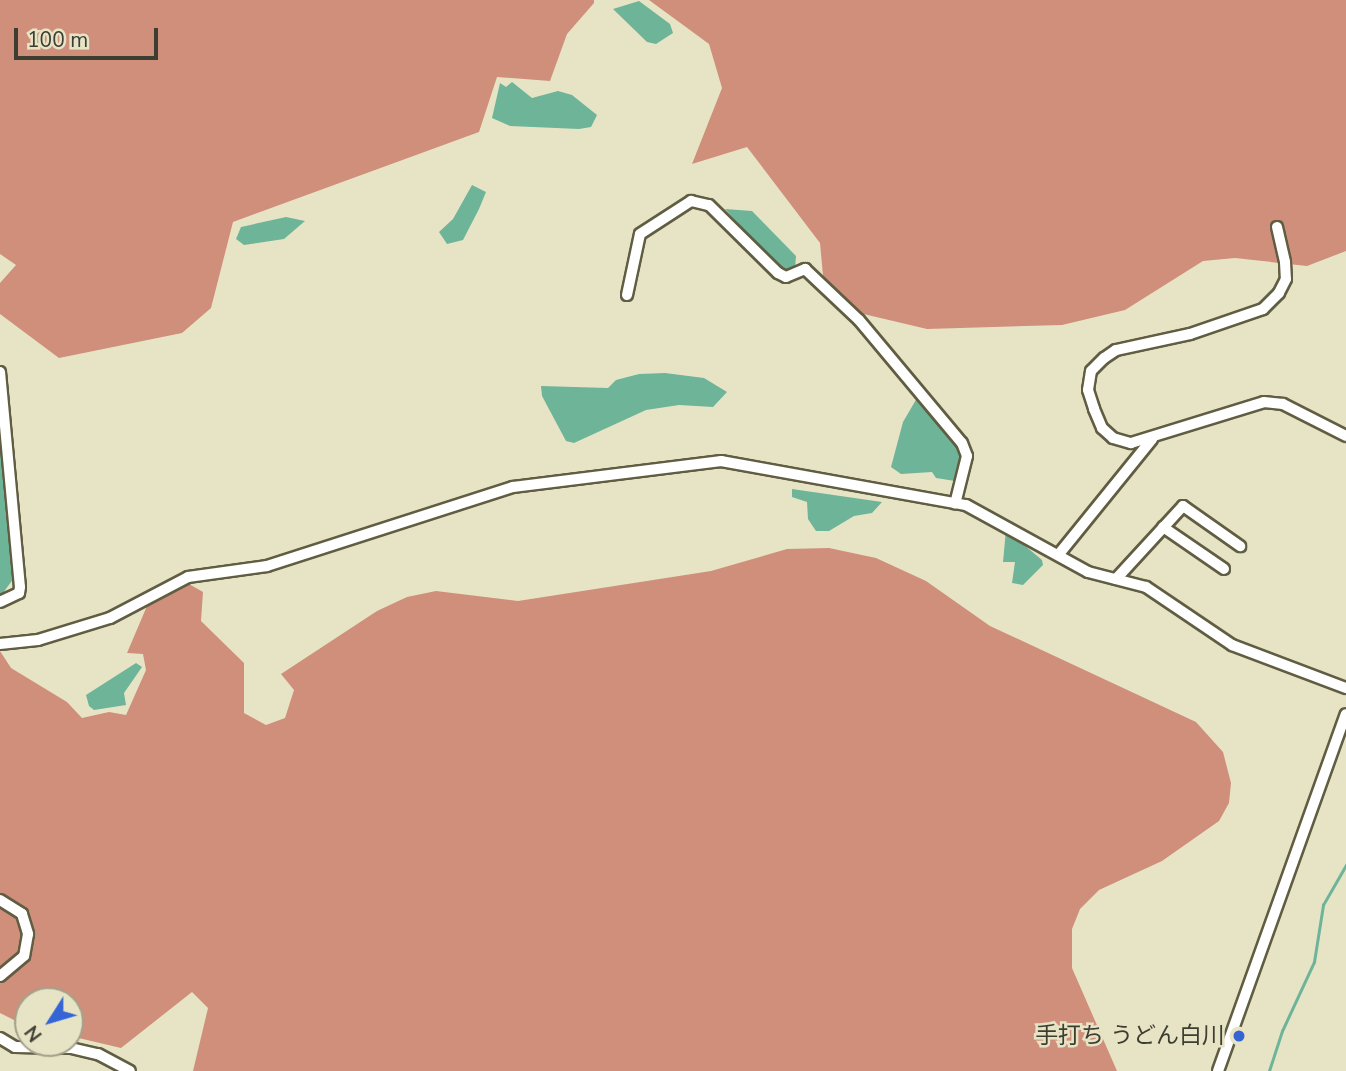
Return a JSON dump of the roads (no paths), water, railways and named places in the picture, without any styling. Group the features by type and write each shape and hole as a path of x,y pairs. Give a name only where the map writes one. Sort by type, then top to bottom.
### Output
{"street":[{"path":"627,295 640,234 691,201 709,205 778,273 786,277 805,269 859,320 962,443 967,456 955,504"},
{"path":"1277,227 1286,279 1263,309 1190,334 1116,350 1091,371 1088,390 1102,428 1114,438 1130,443 1152,439 1232,409 1264,402 1283,404 1346,436"},
{"path":"0,372 20,587 19,593 0,602"},
{"path":"1059,554 1152,439"},
{"path":"0,643 38,640 110,618 188,576 267,566 444,507 544,481 722,461 955,504 995,518 1088,572 1146,587 1232,645 1346,688"},
{"path":"1116,579 1182,506 1240,546"},
{"path":"1163,527 1224,569"},
{"path":"1218,1071 1346,714"},
{"path":"0,900 22,914 27,934 24,957 0,976"},
{"path":"0,1038 15,1047 71,1048 98,1054 130,1071"}],"waterway":[{"path":"1269,1071 1282,1031 1314,962 1323,905 1346,865"}],"place":[{"name":"手打ち うどん白川","path":"1239,1036"}]}
